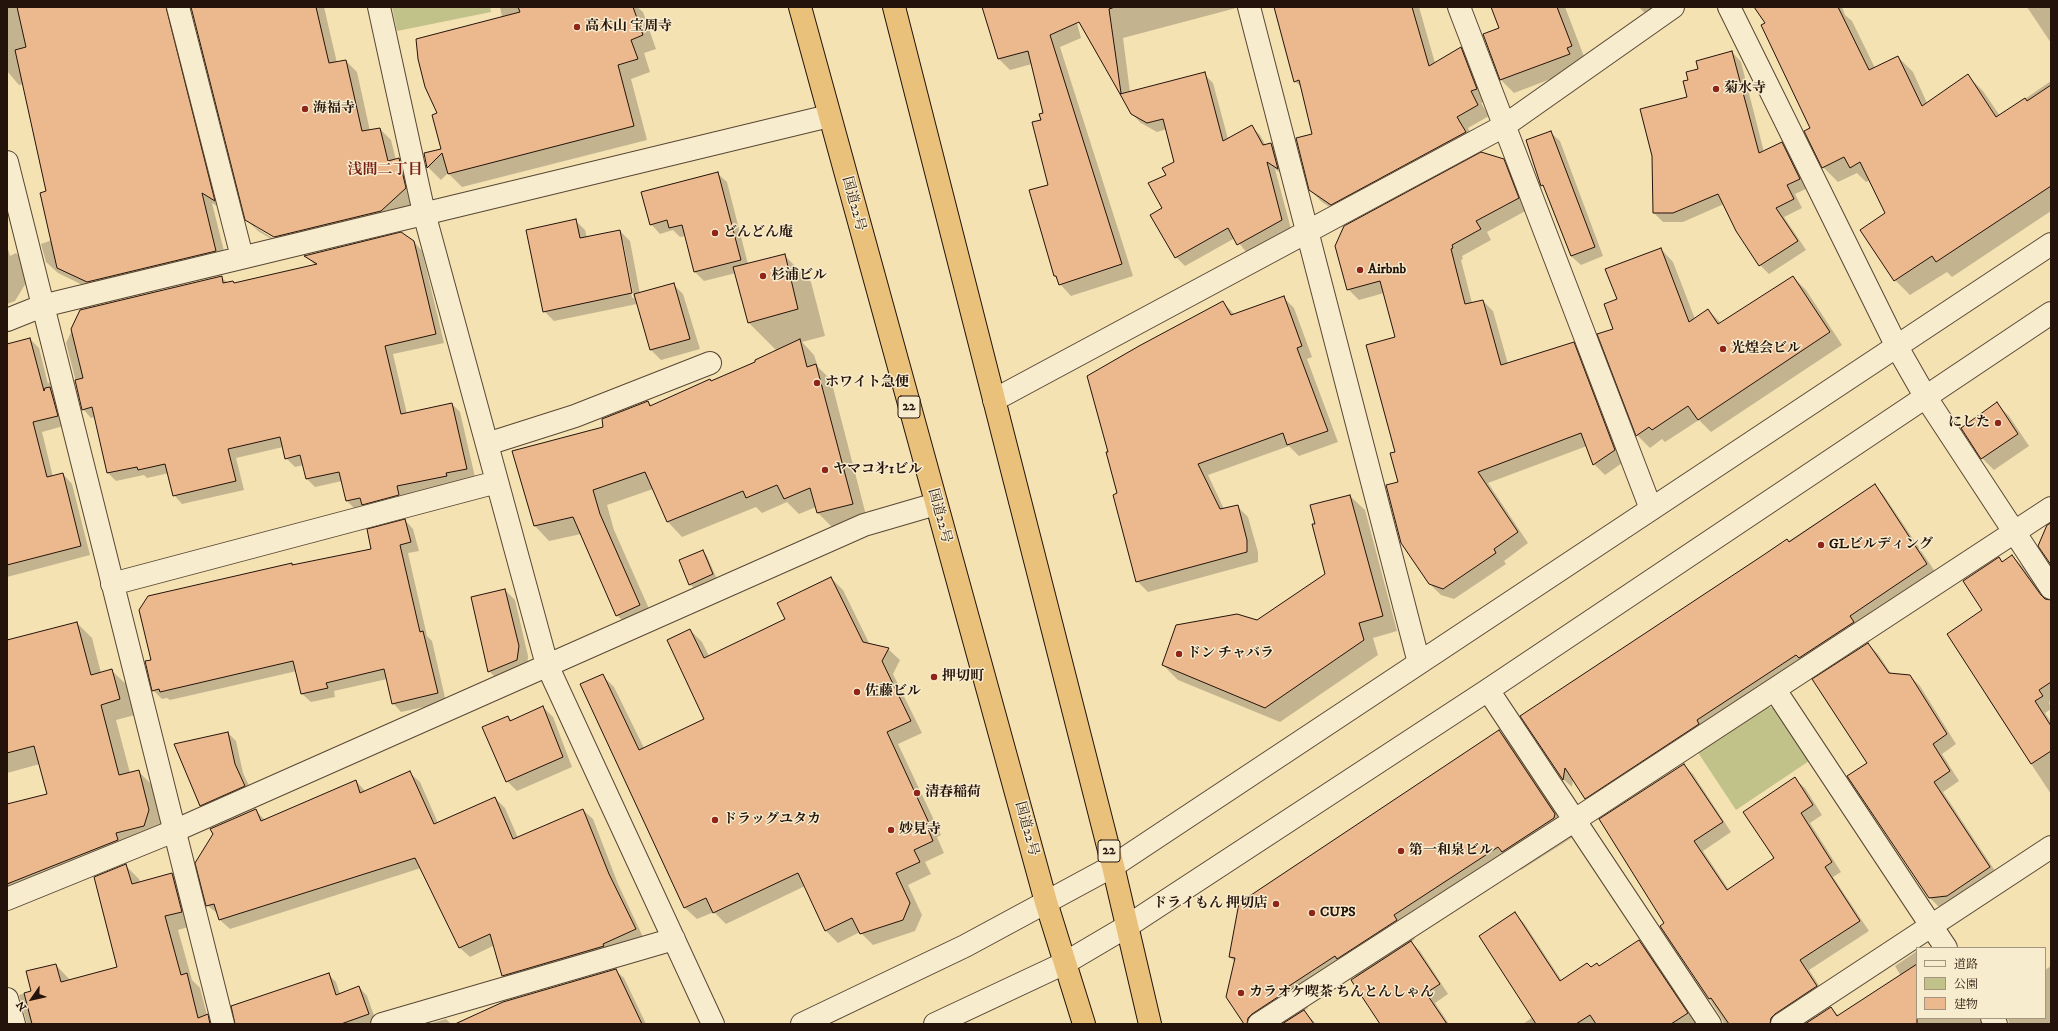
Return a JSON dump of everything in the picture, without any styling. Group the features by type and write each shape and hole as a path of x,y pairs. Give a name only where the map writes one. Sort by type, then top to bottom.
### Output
{"highway":[{"name":"国道22号","path":"800,7 1046,902 1084,1024"},
{"name":"22","path":"894,7 1113,866 1126,927 1150,1024"}],"street":[{"path":"178,7 242,257"},
{"path":"379,7 424,213 547,665 713,1024"},
{"path":"1249,7 1419,663"},
{"path":"1459,7 1651,509"},
{"path":"994,400 1504,126 1673,7"},
{"path":"1729,7 1897,347 1925,396 2051,588"},
{"path":"7,320 42,306 829,116"},
{"path":"7,162 223,1024"},
{"path":"802,1024 965,946 1113,866 2051,244"},
{"path":"935,1024 1065,963 1126,927 1488,690 2051,313"},
{"path":"487,444 575,416 710,363"},
{"path":"112,584 497,482"},
{"path":"7,899 174,831 864,525 936,504"},
{"path":"1259,1024 1775,690 2051,508"},
{"path":"1488,690 1710,1024"},
{"path":"1775,690 1945,947"},
{"path":"1782,1024 2051,848"},
{"path":"382,1024 674,939"},
{"path":"7,999 14,1024"}],"green space":[{"path":"392,7 490,7 491,12 397,31"},
{"path":"1764,706 1778,709 1812,759 1736,810 1697,751"}],"building":[{"path":"17,7 166,7 215,201 202,193 216,251 87,282 57,268 40,193 46,191 15,50 26,47"},
{"path":"191,7 316,7 329,63 346,60 362,131 380,128 388,161 399,158 406,188 381,211 274,237 245,220"},
{"path":"518,7 633,7 643,35 631,40 638,59 618,65 634,126 448,174 442,153 427,168 424,153 441,149 432,115 437,113 425,87 418,59 416,39 520,12"},
{"path":"982,7 1115,7 1109,9 1120,94 1079,22 1050,35 1122,264 1059,285 1056,276 1054,276 1029,190 1048,185 1032,122 1041,120 1039,114 1043,113 1028,51 998,59"},
{"path":"1274,7 1412,7 1429,66 1461,47 1477,89 1471,91 1478,105 1457,117 1466,132 1331,205 1309,190 1296,138 1312,134 1299,80 1294,82"},
{"path":"1491,7 1557,7 1572,46 1567,48 1570,54 1500,80 1483,34 1499,28"},
{"path":"1754,7 1838,7 1869,70 1898,56 1922,106 1968,74 1996,117 2025,98 2027,101 2051,85 2051,186 1936,262 1932,256 1894,281 1860,230 1885,213 1860,162 1850,168 1844,157 1822,168 1804,131 1810,128 1761,25 1765,23"},
{"path":"1732,51 1759,153 1782,142 1800,179 1787,185 1794,199 1776,208 1798,241 1759,266 1736,231 1718,194 1673,213 1653,213 1652,156 1640,109 1687,97 1683,81 1688,80 1686,72 1698,69 1696,61"},
{"path":"1205,72 1223,141 1252,125 1263,145 1271,143 1278,169 1267,162 1282,220 1237,245 1228,228 1175,258 1150,215 1162,208 1148,183 1166,175 1162,168 1174,162 1163,119 1147,123 1131,114 1120,94"},
{"path":"1551,131 1595,247 1571,256 1543,185 1541,186 1526,140"},
{"path":"1481,152 1504,159 1519,198 1476,221 1481,229 1452,245 1453,248 1451,249 1465,304 1483,300 1501,365 1574,342 1615,450 1593,465 1581,433 1478,472 1518,532 1494,549 1496,553 1443,589 1429,584 1401,543 1386,485 1398,482 1390,453 1395,452 1366,345 1395,337 1380,281 1347,290 1335,246 1344,226"},
{"path":"718,172 741,260 694,272 682,225 669,228 667,220 650,225 641,192"},
{"path":"576,219 580,238 620,230 632,293 543,312 526,230"},
{"path":"401,232 414,241 436,334 385,346 401,414 452,403 467,469 446,473 447,476 397,486 399,495 362,505 360,498 346,501 339,472 306,479 300,455 285,459 280,437 228,449 236,481 173,496 165,464 138,470 137,467 107,473 92,407 82,410 75,380 83,378 71,329 80,310 222,276 223,283 233,281 234,283 317,264 304,256"},
{"path":"1661,248 1689,322 1708,309 1718,324 1793,276 1830,332 1698,420 1688,406 1652,430 1649,427 1636,436 1597,334 1613,329 1604,304 1617,299 1605,269"},
{"path":"785,254 798,309 748,323 733,267"},
{"path":"674,283 690,339 650,350 634,294"},
{"path":"1284,296 1302,346 1297,348 1328,431 1287,445 1283,433 1198,464 1220,509 1238,505 1247,540 1247,552 1136,582 1113,495 1117,493 1106,452 1108,452 1087,376 1223,301 1231,315"},
{"path":"30,338 44,391 45,388 50,387 58,416 33,422 47,477 63,473 81,546 7,565 7,344"},
{"path":"800,339 807,367 816,364 853,504 817,513 810,488 784,499 777,485 746,498 743,491 667,522 645,472 593,490 600,514 640,605 616,616 573,517 534,526 512,451 603,427 602,419 648,401 650,406 710,379 711,381 755,362 755,360"},
{"path":"1997,402 2018,434 1981,459 1961,428"},
{"path":"1875,484 1927,564 1850,616 1854,622 1799,658 1796,655 1697,720 1699,724 1585,799 1565,768 1563,780 1520,716 1787,539 1789,542"},
{"path":"1350,495 1383,616 1359,623 1364,640 1265,708 1162,665 1176,625 1237,614 1257,620 1325,574 1312,524 1315,524 1310,505"},
{"path":"405,519 411,542 400,545 420,632 423,631 438,693 392,704 384,669 326,683 328,688 301,694 293,661 160,692 159,689 152,691 145,661 151,660 139,610 148,596 292,563 292,565 371,549 367,529"},
{"path":"2051,523 2051,565 2038,546 2047,525"},
{"path":"703,550 713,574 689,585 679,560"},
{"path":"2012,555 2041,595 2045,599 2051,600 2051,682 2039,690 2043,696 2035,701 2051,726 2051,751 2031,764 1947,634 1982,610 1963,581 1999,557 2002,562"},
{"path":"831,577 863,642 889,648 882,661 911,721 887,732 929,823 926,824 933,841 914,850 920,862 896,873 910,903 903,920 860,934 852,918 825,931 798,873 713,913 706,898 684,908 580,684 603,674 639,750 704,719 667,640 690,629 704,658 785,619 777,603"},
{"path":"505,589 519,646 517,660 488,672 471,597"},
{"path":"77,622 91,675 112,669 120,699 101,705 119,775 139,770 149,810 144,826 116,833 118,840 7,884 7,804 47,794 34,746 7,753 7,640"},
{"path":"1868,643 1889,673 1910,675 1947,734 1933,744 1950,771 1934,782 1990,867 1947,896 1929,898 1847,776 1867,763 1812,679"},
{"path":"543,706 563,757 506,782 482,727 508,716 510,721"},
{"path":"1499,730 1555,814 1554,818 1502,852 1498,847 1394,915 1397,920 1337,959 1335,956 1289,986 1290,989 1252,1014 1248,1018 1247,1024 1244,1024 1226,997 1235,958 1229,957 1239,903"},
{"path":"228,732 235,764 245,786 200,806 174,744"},
{"path":"1684,764 1723,822 1694,841 1727,890 1774,858 1743,812 1795,777 1813,805 1801,813 1832,862 1825,867 1860,921 1800,960 1817,986 1775,1014 1771,1018 1770,1024 1729,1024 1711,998 1709,999 1660,926 1664,923 1599,819"},
{"path":"410,771 434,824 495,797 513,839 583,809 609,874 636,929 603,944 604,946 502,976 490,934 459,948 415,858 219,920 214,904 206,906 195,863 213,834 210,829 256,809 261,821 356,780 360,793"},
{"path":"126,864 132,884 172,873 182,912 165,916 181,975 187,973 198,1018 208,1014 210,1024 32,1024 24,993 31,991 26,971 56,964 61,982 117,967 94,877"},
{"path":"1515,912 1560,981 1587,963 1591,967 1597,963 1599,966 1639,940 1688,1013 1671,1024 1596,1024 1590,1015 1576,1024 1536,1024 1479,936"},
{"path":"1411,941 1440,984 1426,993 1447,1024 1380,1024 1351,980"},
{"path":"1916,965 1917,1024 1805,1024 1831,1007 1837,1016"},
{"path":"616,969 642,1024 455,1024 503,1002"},
{"path":"329,973 336,995 359,986 369,1014 341,1024 235,1024 231,1006"},
{"path":"1304,1010 1314,1024 1282,1024"}],"place":[{"name":"高木山 宝周寺","path":"577,27"},
{"name":"菊水寺","path":"1716,89"},
{"name":"海福寺","path":"305,109"},
{"name":"どんどん庵","path":"715,233"},
{"name":"Airbnb","path":"1360,270"},
{"name":"杉浦ビル","path":"763,276"},
{"name":"光煌会ビル","path":"1723,349"},
{"name":"ホワイト急便","path":"817,383"},
{"name":"にした","path":"1998,423"},
{"name":"ヤマコ㐧1ビル","path":"825,470"},
{"name":"GLビルディング","path":"1821,545"},
{"name":"ドン チャバラ","path":"1179,654"},
{"name":"押切町","path":"934,677"},
{"name":"佐藤ビル","path":"857,692"},
{"name":"清春稲荷","path":"917,793"},
{"name":"ドラッグユタカ","path":"715,820"},
{"name":"妙見寺","path":"891,830"},
{"name":"第一和泉ビル","path":"1401,851"},
{"name":"ドライもん 押切店","path":"1276,904"},
{"name":"CUPS","path":"1312,913"},
{"name":"カラオケ喫茶 ちんとんしゃん","path":"1241,993"}],"district":[{"name":"浅間二丁目","path":"385,171"}]}
